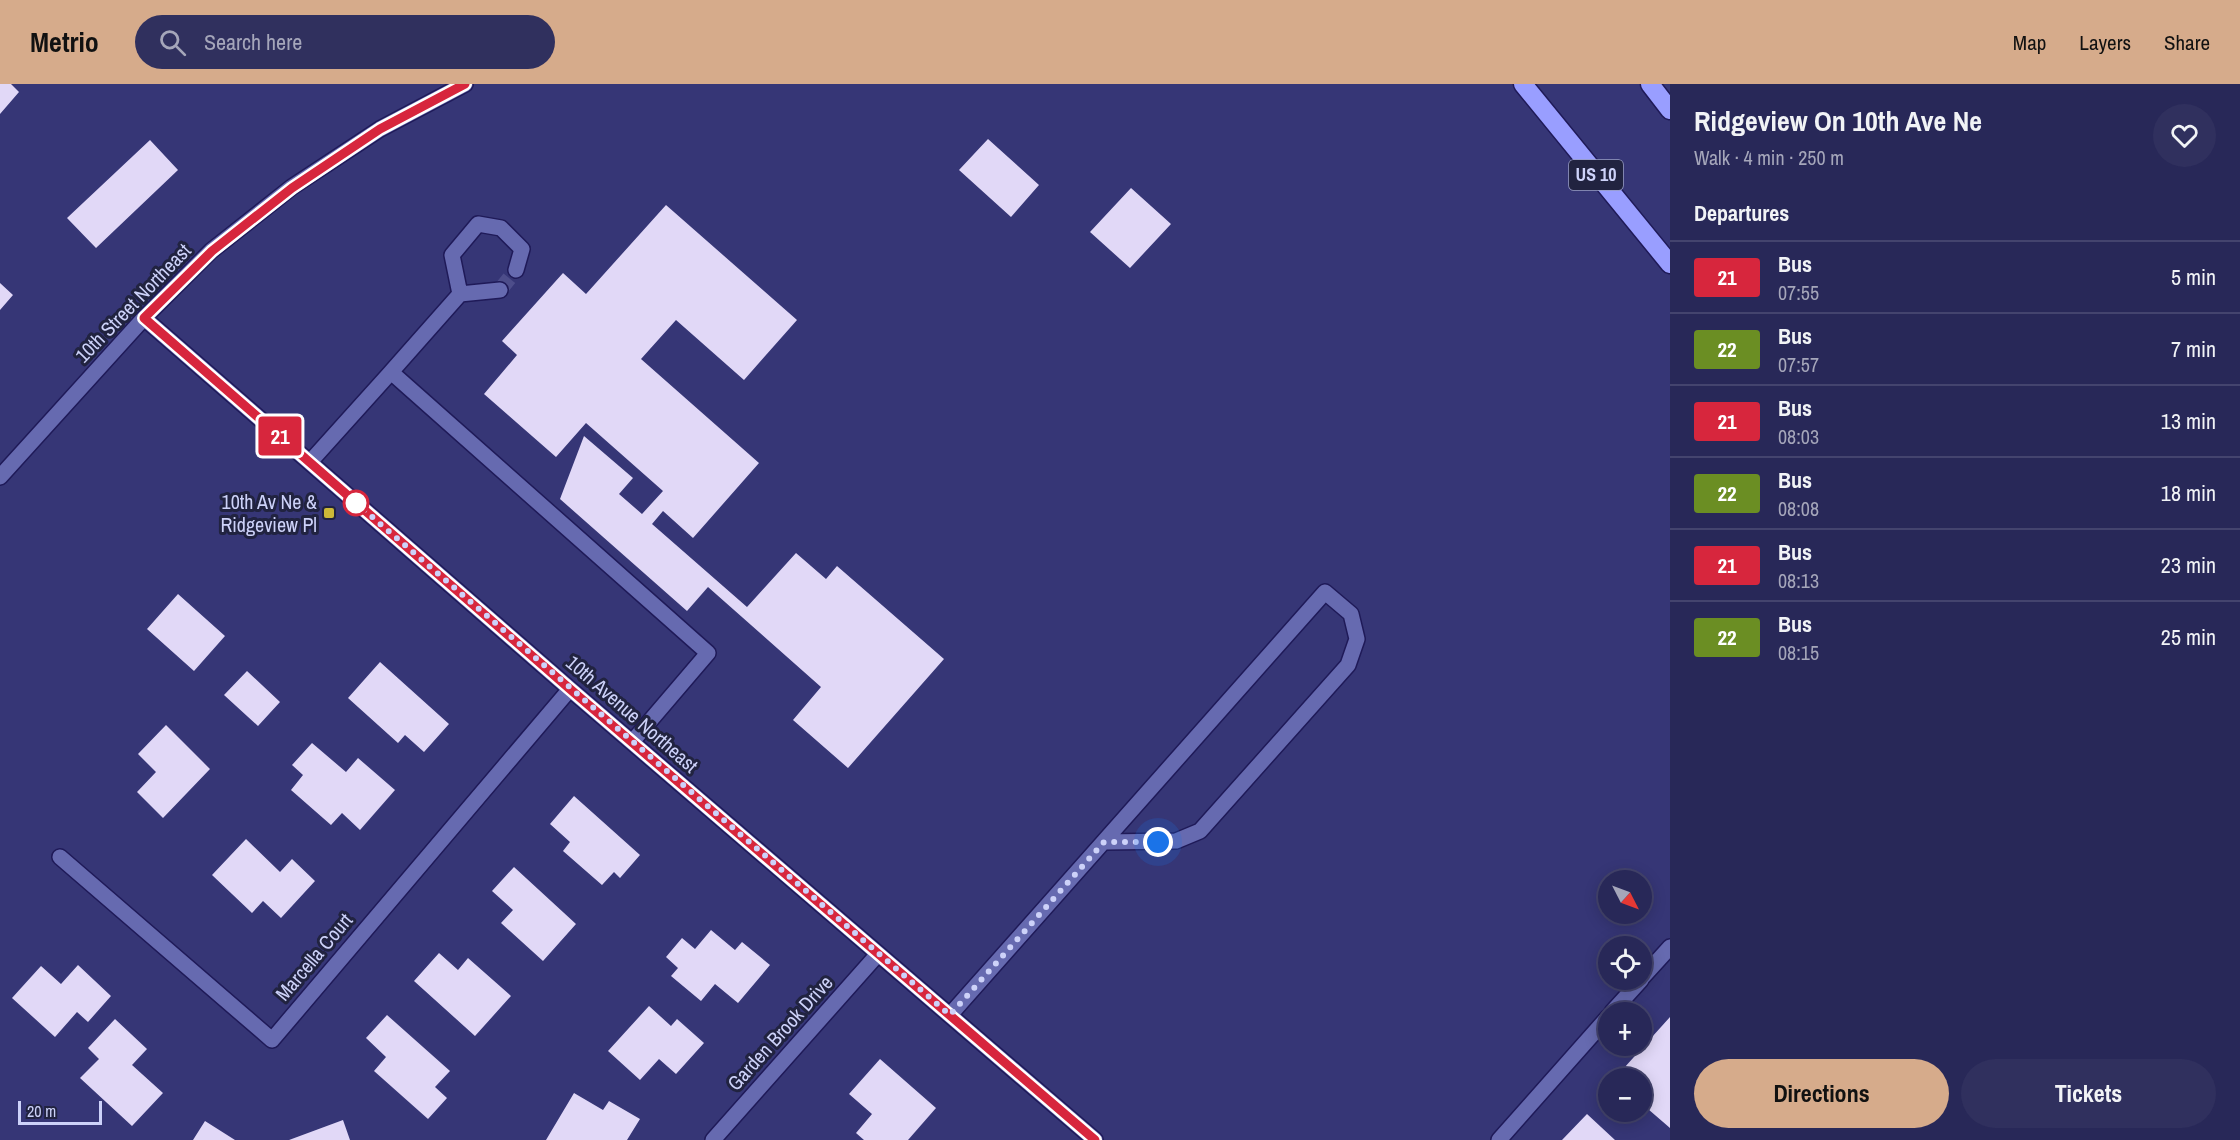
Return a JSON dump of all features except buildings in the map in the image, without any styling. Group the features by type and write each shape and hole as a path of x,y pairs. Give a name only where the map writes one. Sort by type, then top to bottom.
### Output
{"highway":[{"name":"US 10","path":"1523,84 1670,264"},
{"path":"1650,84 1670,110"}],"street":[{"name":"10th Street Northeast","path":"0,477 144,318 212,251 292,188 380,129 465,84"},
{"path":"460,294 452,255 478,224 501,228 522,249 516,270"},
{"path":"310,462 460,294 500,290"},
{"name":"10th Avenue Northeast","path":"144,318 570,689 1095,1140"},
{"path":"391,372 708,653 632,742"},
{"path":"950,1015 1325,592 1351,614 1357,639 1348,665 1200,831 1176,842 1104,842"},
{"name":"Marcella Court","path":"60,857 272,1040 570,689"},
{"path":"1652,968 1668,953"},
{"name":"Garden Brook Drive","path":"713,1140 878,954"},
{"path":"1621,1002 1631,990"},
{"path":"1499,1140 1598,1028"}],"tunnel":[{"path":"500,290 516,270"}],"bus line":[{"name":"21","path":"465,84 380,129 292,188 212,251 144,318 570,689 1095,1140"}],"place":[{"name":"10th Av Ne & Ridgeview Pl","path":"329,513"}],"route":[{"path":"356,503 950,1015 1104,842 1158,842"}]}
